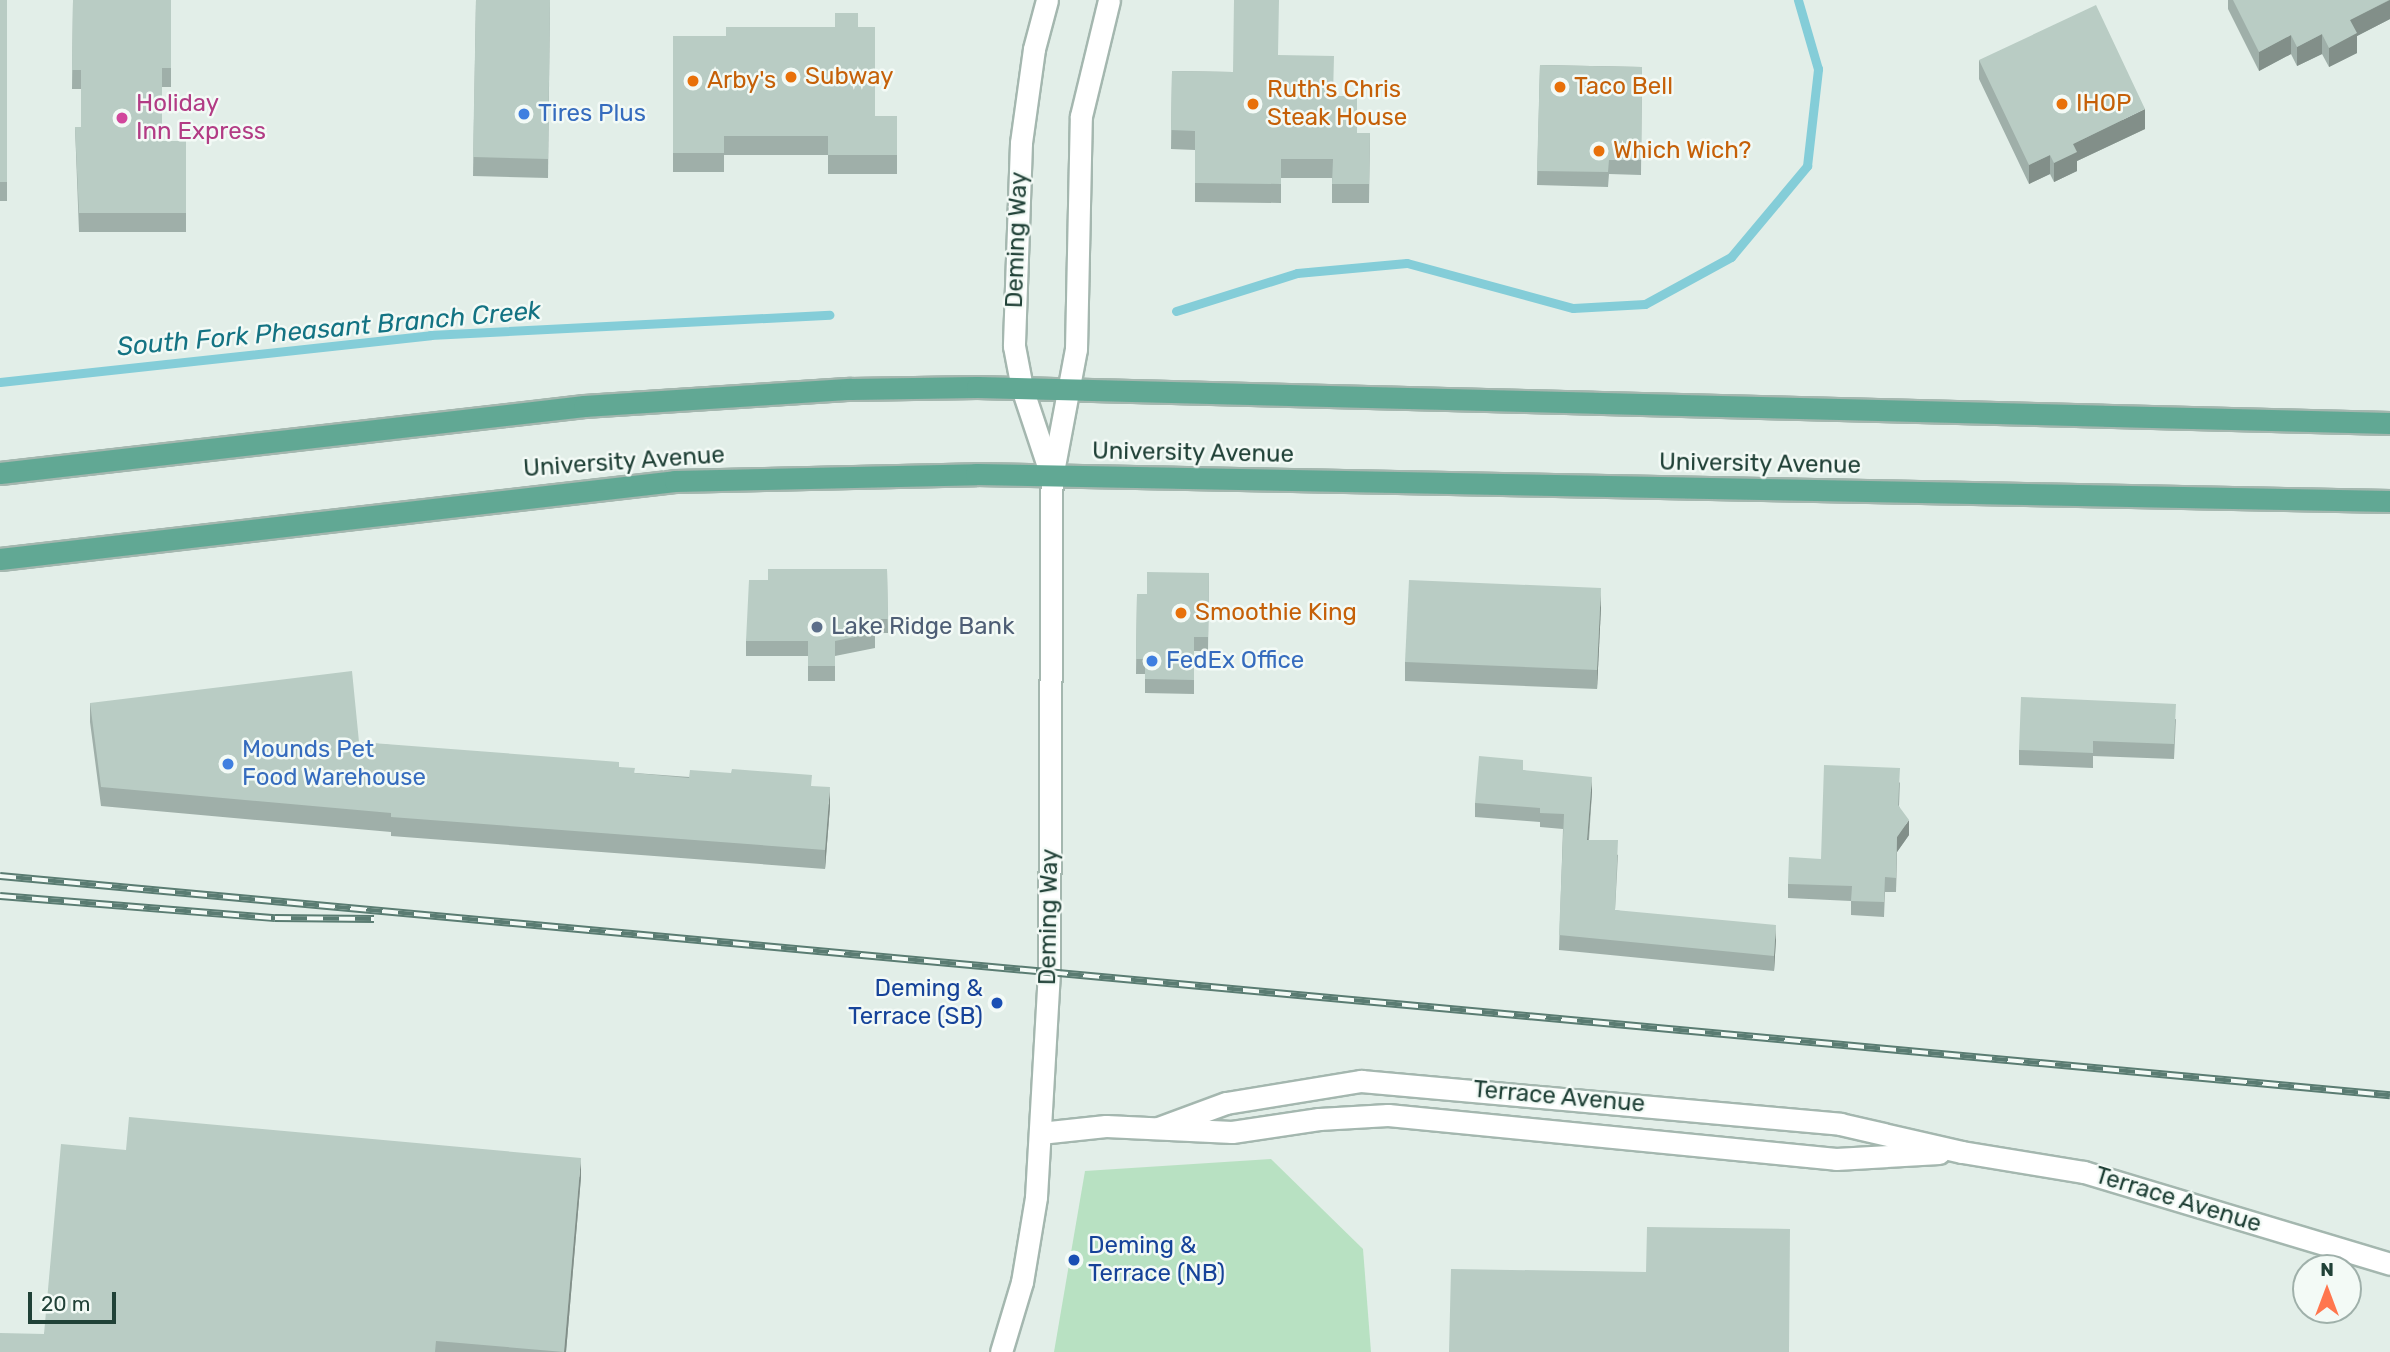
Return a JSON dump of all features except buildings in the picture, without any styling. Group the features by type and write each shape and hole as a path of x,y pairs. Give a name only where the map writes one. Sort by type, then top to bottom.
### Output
{"main road":[{"path":"0,473 597,405 850,389 1022,388 2390,423"},
{"name":"University Avenue","path":"0,559 675,481 1052,477 2390,501"}],"street":[{"name":"Deming Way","path":"1048,0 1034,49 1020,143 1014,346 1022,388 1052,477"},
{"name":"Deming Way","path":"1001,1352 1022,1282 1036,1197 1053,754 1052,477 1076,349 1081,116 1109,0"},
{"name":"Terrace Avenue","path":"1158,1128 1226,1103 1317,1085 1381,1081 1840,1124 1962,1152 2084,1172 2390,1264"},
{"name":"Terrace Avenue","path":"1040,1133 1106,1126 1232,1132 1320,1119 1388,1115 1836,1160 1962,1152"}],"green space":[{"path":"1271,1159 1363,1249 1371,1352 1054,1352 1085,1171"}],"waterway":[{"name":"South Fork Pheasant Branch Creek","path":"1176,311 1297,273 1407,263 1573,308 1645,304 1731,257 1807,166 1818,69 1798,0"},
{"name":"South Fork Pheasant Branch Creek","path":"0,382 430,335 830,315"}],"railway":[{"path":"0,876 2390,1095"},
{"path":"0,896 275,918 374,919"}],"place":[{"name":"Subway","path":"791,77"},
{"name":"Arby's","path":"693,81"},
{"name":"Taco Bell","path":"1560,87"},
{"name":"Ruth's Chris Steak House","path":"1253,104"},
{"name":"IHOP","path":"2062,104"},
{"name":"Tires Plus","path":"524,114"},
{"name":"Holiday Inn Express","path":"122,118"},
{"name":"Which Wich?","path":"1599,151"},
{"name":"Smoothie King","path":"1181,613"},
{"name":"Lake Ridge Bank","path":"817,627"},
{"name":"FedEx Office","path":"1152,661"},
{"name":"Mounds Pet Food Warehouse","path":"228,764"},
{"name":"Deming & Terrace (SB)","path":"997,1003"},
{"name":"Deming & Terrace (NB)","path":"1074,1260"}]}
